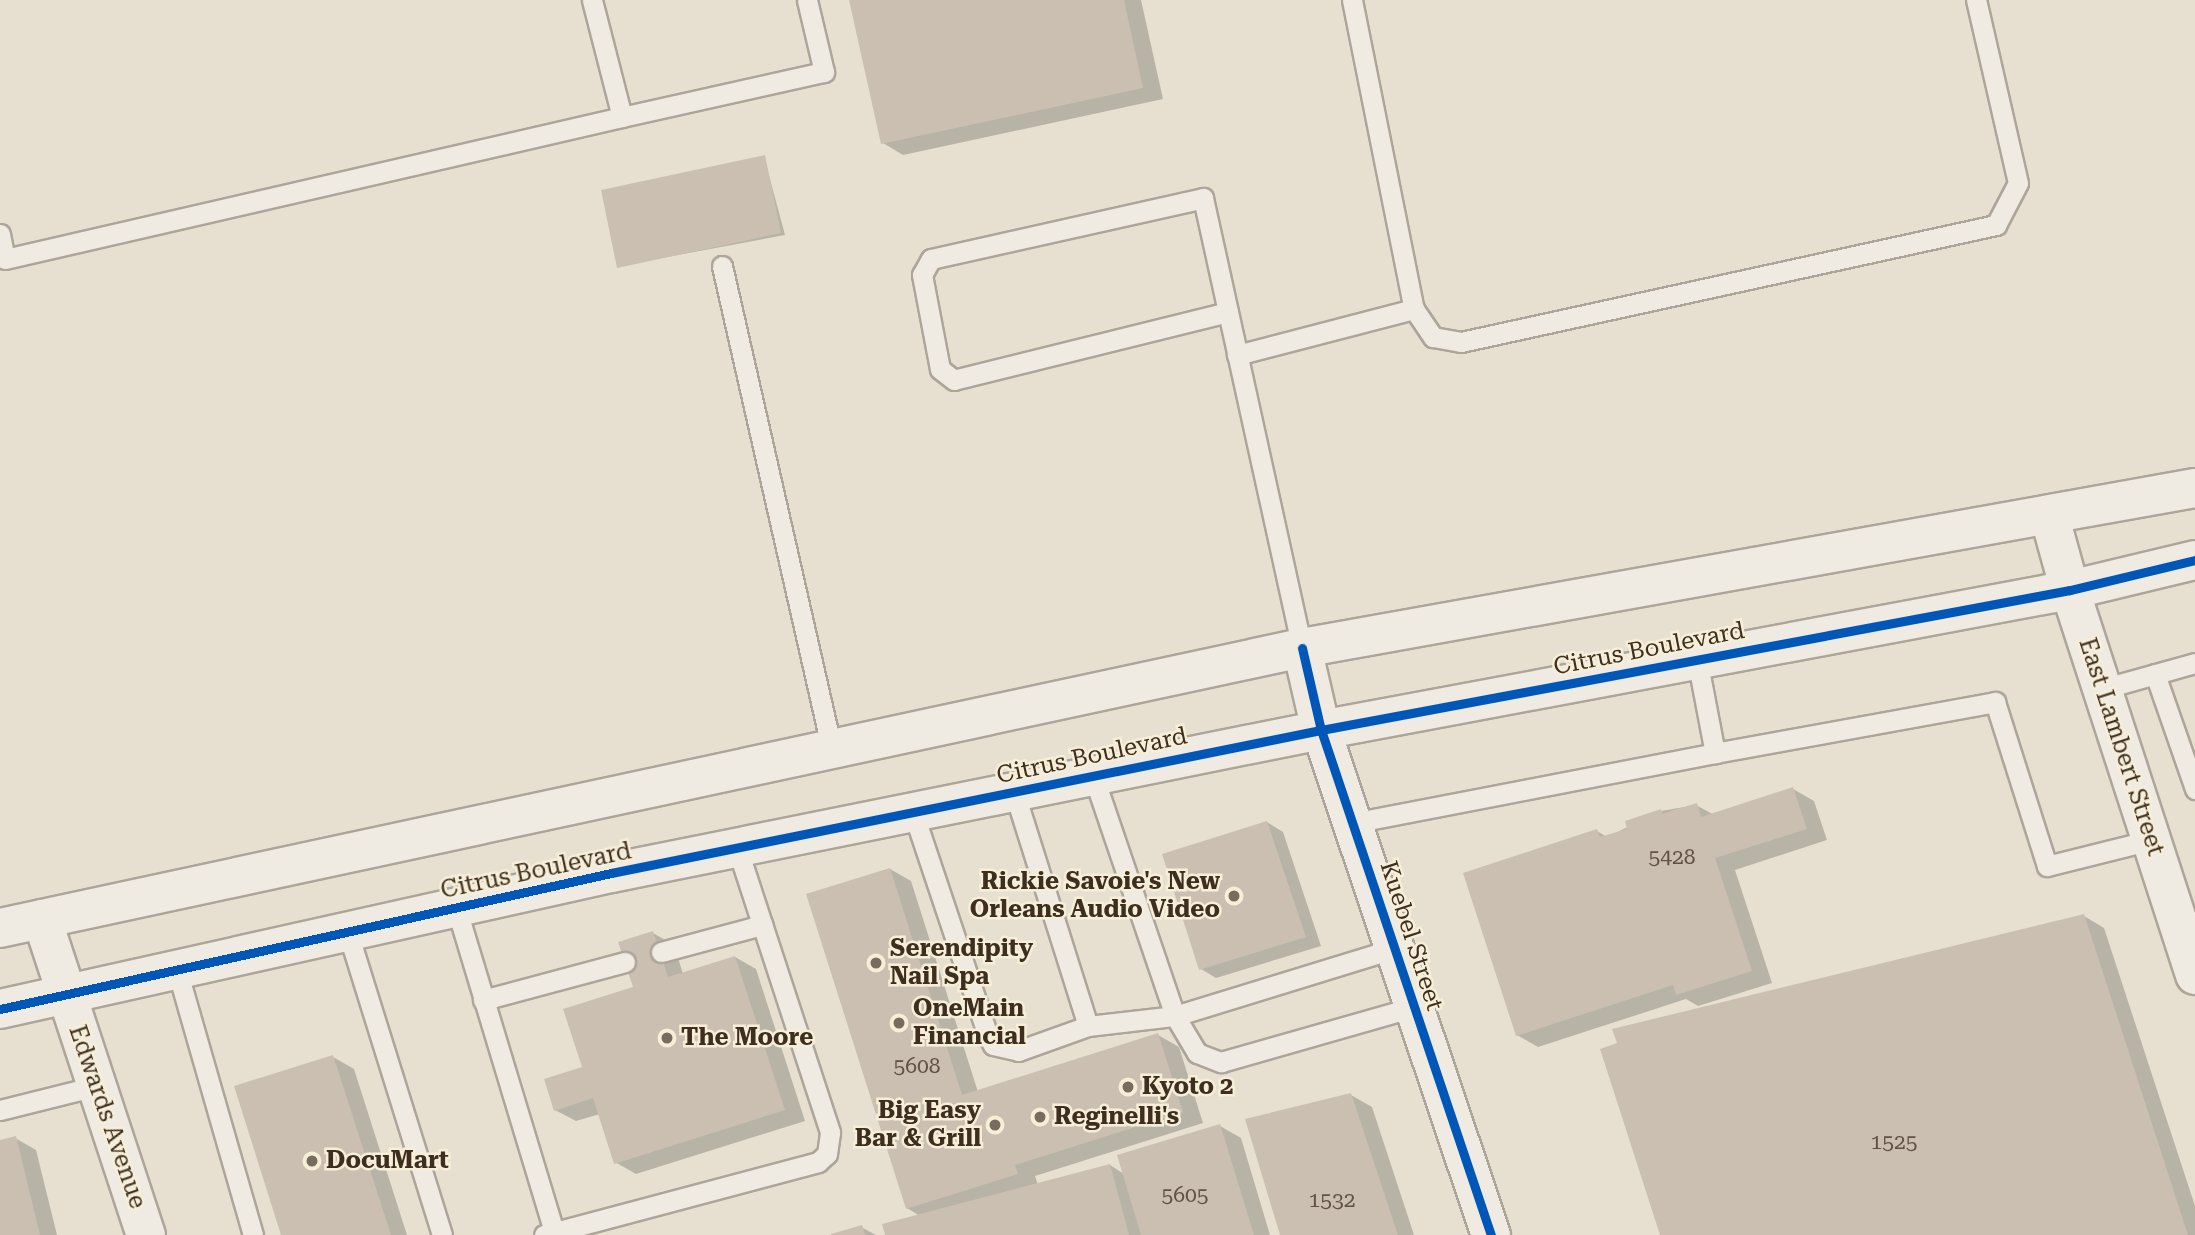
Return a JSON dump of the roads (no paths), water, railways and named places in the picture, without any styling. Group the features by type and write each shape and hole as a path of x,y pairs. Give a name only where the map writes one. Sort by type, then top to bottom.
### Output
{"street":[{"path":"0,928 1302,648 2050,518 2195,488"},
{"name":"East Lambert Street","path":"2050,518 2070,590 2195,975"},
{"name":"Citrus Boulevard","path":"0,1009 456,907 1093,775 2070,590 2195,560"},
{"name":"Kuebel Street","path":"1302,648 1321,730 1491,1235"},
{"name":"Edwards Avenue","path":"42,919 146,1235"}],"lane":[{"path":"592,0 622,117"},
{"path":"0,234 5,259 824,72 807,0"},
{"path":"1352,0 1415,309 1433,337 1461,342 1996,225 2018,183 1976,0"},
{"path":"1228,312 954,380 940,369 922,275 931,259 1203,198 1302,648"},
{"path":"722,266 832,751"},
{"path":"1237,355 1415,309"},
{"path":"1697,659 1715,753"},
{"path":"2102,689 2195,663"},
{"path":"2155,674 2195,789"},
{"path":"1352,823 1995,702 2047,866 2151,839"},
{"path":"1093,775 1175,1016 1196,1053 1221,1062 1414,1007"},
{"path":"1014,792 1088,1026"},
{"path":"913,812 993,1045 1018,1051 1088,1026 1175,1016 1396,948"},
{"path":"456,907 549,1233 818,1162 827,1154 831,1132 737,848"},
{"path":"661,952 762,925"},
{"path":"348,933 442,1235"},
{"path":"483,1000 625,962"},
{"path":"177,970 253,1235"},
{"path":"0,1110 96,1086"}],"place":[{"name":"Rickie Savoie's New Orleans Audio Video","path":"1234,896"},
{"name":"Serendipity Nail Spa","path":"876,963"},
{"name":"OneMain Financial","path":"899,1023"},
{"name":"The Moore","path":"667,1038"},
{"name":"Kyoto 2","path":"1128,1087"},
{"name":"Reginelli's","path":"1040,1117"},
{"name":"Big Easy Bar & Grill","path":"995,1125"},
{"name":"DocuMart","path":"312,1161"}]}
